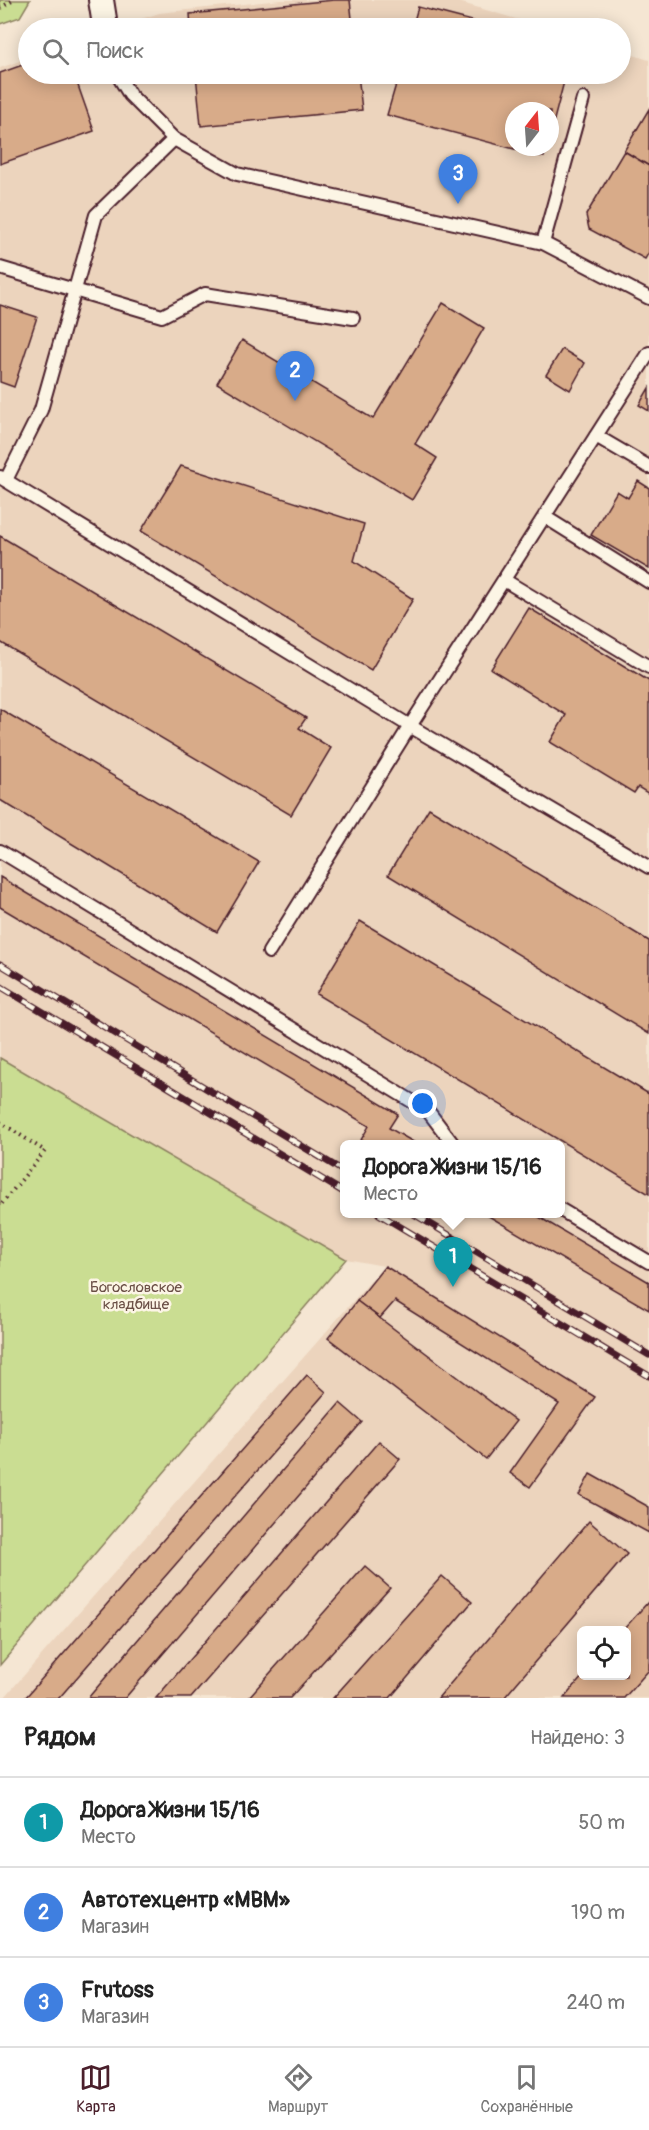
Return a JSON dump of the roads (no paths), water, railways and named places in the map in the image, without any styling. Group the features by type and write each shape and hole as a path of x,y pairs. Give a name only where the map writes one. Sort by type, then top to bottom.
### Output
{"lane":[{"path":"123,84 130,95 174,139 237,174 543,243 649,298"},
{"path":"543,243 584,99"},
{"path":"174,139 96,215 41,410 3,479 410,726 649,867"},
{"path":"0,268 162,316 205,294 353,318"},
{"path":"269,952 410,726 649,353"},
{"path":"596,436 649,467"},
{"path":"545,517 649,582"},
{"path":"504,580 649,668"},
{"path":"0,851 428,1111 450,1140"},
{"path":"565,1212 649,1262"}],"railway":[{"path":"0,964 340,1169"},
{"path":"0,986 340,1190"},
{"path":"386,1218 649,1376"},
{"path":"421,1218 649,1355"}],"place":[{"name":"Frutoss","path":"458,204"},
{"name":"Автотехцентр «МВМ»","path":"295,401"},
{"name":"Дорога Жизни 15/16","path":"453,1287"}],"park label":[{"name":"Богословское кладбище","path":"136,1296"}]}
